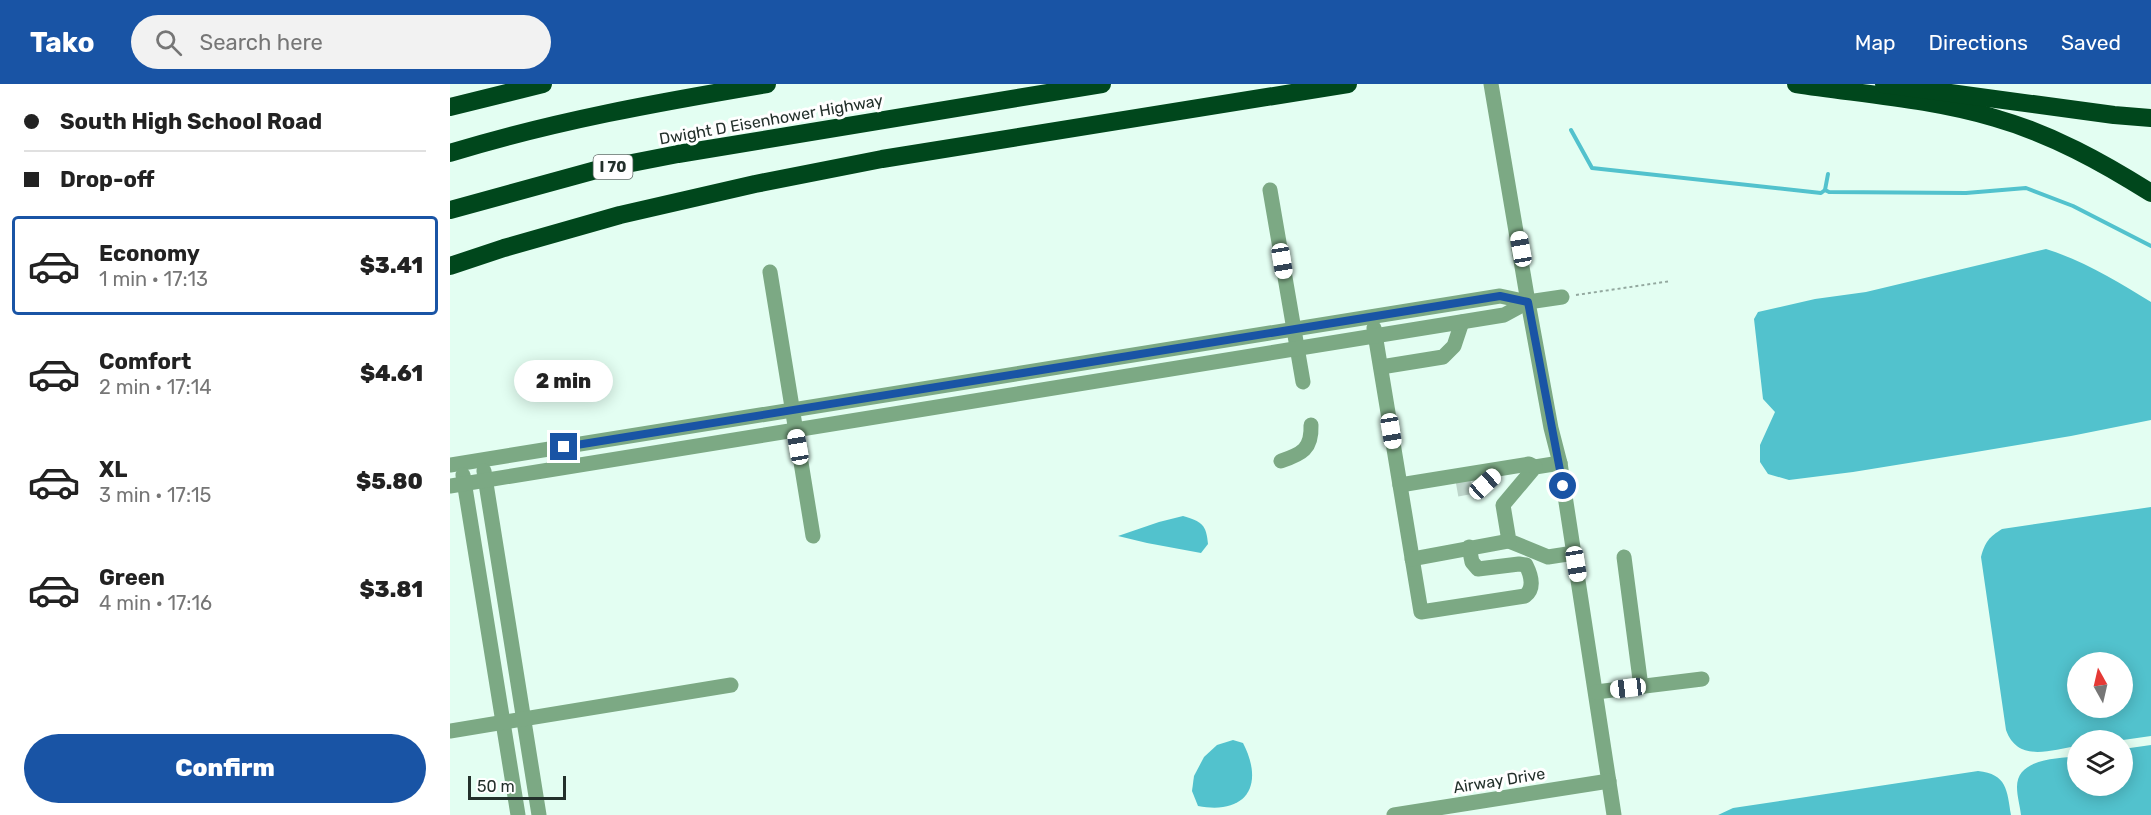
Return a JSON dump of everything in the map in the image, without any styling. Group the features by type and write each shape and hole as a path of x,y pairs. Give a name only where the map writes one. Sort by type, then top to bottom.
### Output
{"highway":[{"path":"450,107 543,84"},
{"path":"450,153 508,136 606,113 767,84"},
{"name":"Dwight D Eisenhower Highway","path":"450,210 585,173 678,154 1102,84"},
{"path":"450,266 620,215 789,177 882,159 1348,84"},
{"path":"1796,84 1931,105 2019,125 2093,158 2151,193"},
{"path":"1884,84 2151,118"}],"street":[{"path":"1491,84 1521,249 1528,302 1551,428 1560,463 1614,815"},
{"path":"1270,190 1303,382"},
{"path":"770,272 813,537"},
{"path":"518,815 455,464 1500,296 1528,302"},
{"path":"457,485 1376,337 1504,315 1528,302 1562,297"},
{"path":"1372,316 1421,612 1525,596 1530,592 1531,586 1526,565 1478,569 1472,562 1469,547"},
{"path":"1381,367 1443,357 1454,346 1462,322"},
{"path":"1281,461 1304,451 1309,445 1311,425"},
{"path":"482,460 539,815"},
{"path":"1400,485 1529,464 1535,467 1560,463"},
{"path":"1509,541 1503,505 1535,467"},
{"path":"1485,484 1502,468"},
{"path":"1430,480 1457,489"},
{"path":"1412,559 1509,541 1548,557 1574,553"},
{"path":"1623,557 1641,687"},
{"path":"1596,692 1702,679"},
{"path":"450,731 731,685"},
{"name":"Airway Drive","path":"1394,815 1609,781"}],"path":[{"path":"1562,297 1671,281"}],"water":[{"path":"2046,249 2113,279 2151,302 2151,420 2071,436 1853,472 1789,480 1768,474 1760,462 1760,445 1775,412 1763,399 1754,319 1758,312 1815,299 1866,292"},
{"path":"2151,507 2151,736 2133,739 2133,730 2067,730 2067,748 2036,752 2018,747 2011,740 2006,730 1981,557 1988,540 2002,529"},
{"path":"1183,516 1199,522 1206,532 1208,544 1201,553 1118,536 1159,522"},
{"path":"1233,740 1243,743 1249,758 1252,772 1247,794 1228,806 1215,808 1198,806 1192,791 1194,776 1204,757 1217,745"},
{"path":"2151,745 2151,815 2021,815 2017,790 2019,777 2031,765 2049,759 2067,757 2067,796 2133,796 2133,748"},
{"path":"1978,771 1995,776 2004,785 2011,815 1718,815 1733,808"}],"waterway":[{"path":"1571,130 1592,168 1821,193 1825,190 1829,192 1966,193 2026,188 2073,206 2151,246"},
{"path":"1825,190 1828,174"}],"tunnel":[{"path":"1457,489 1485,484"}],"route":[{"path":"564,447 1500,296 1528,302 1563,486"}]}
